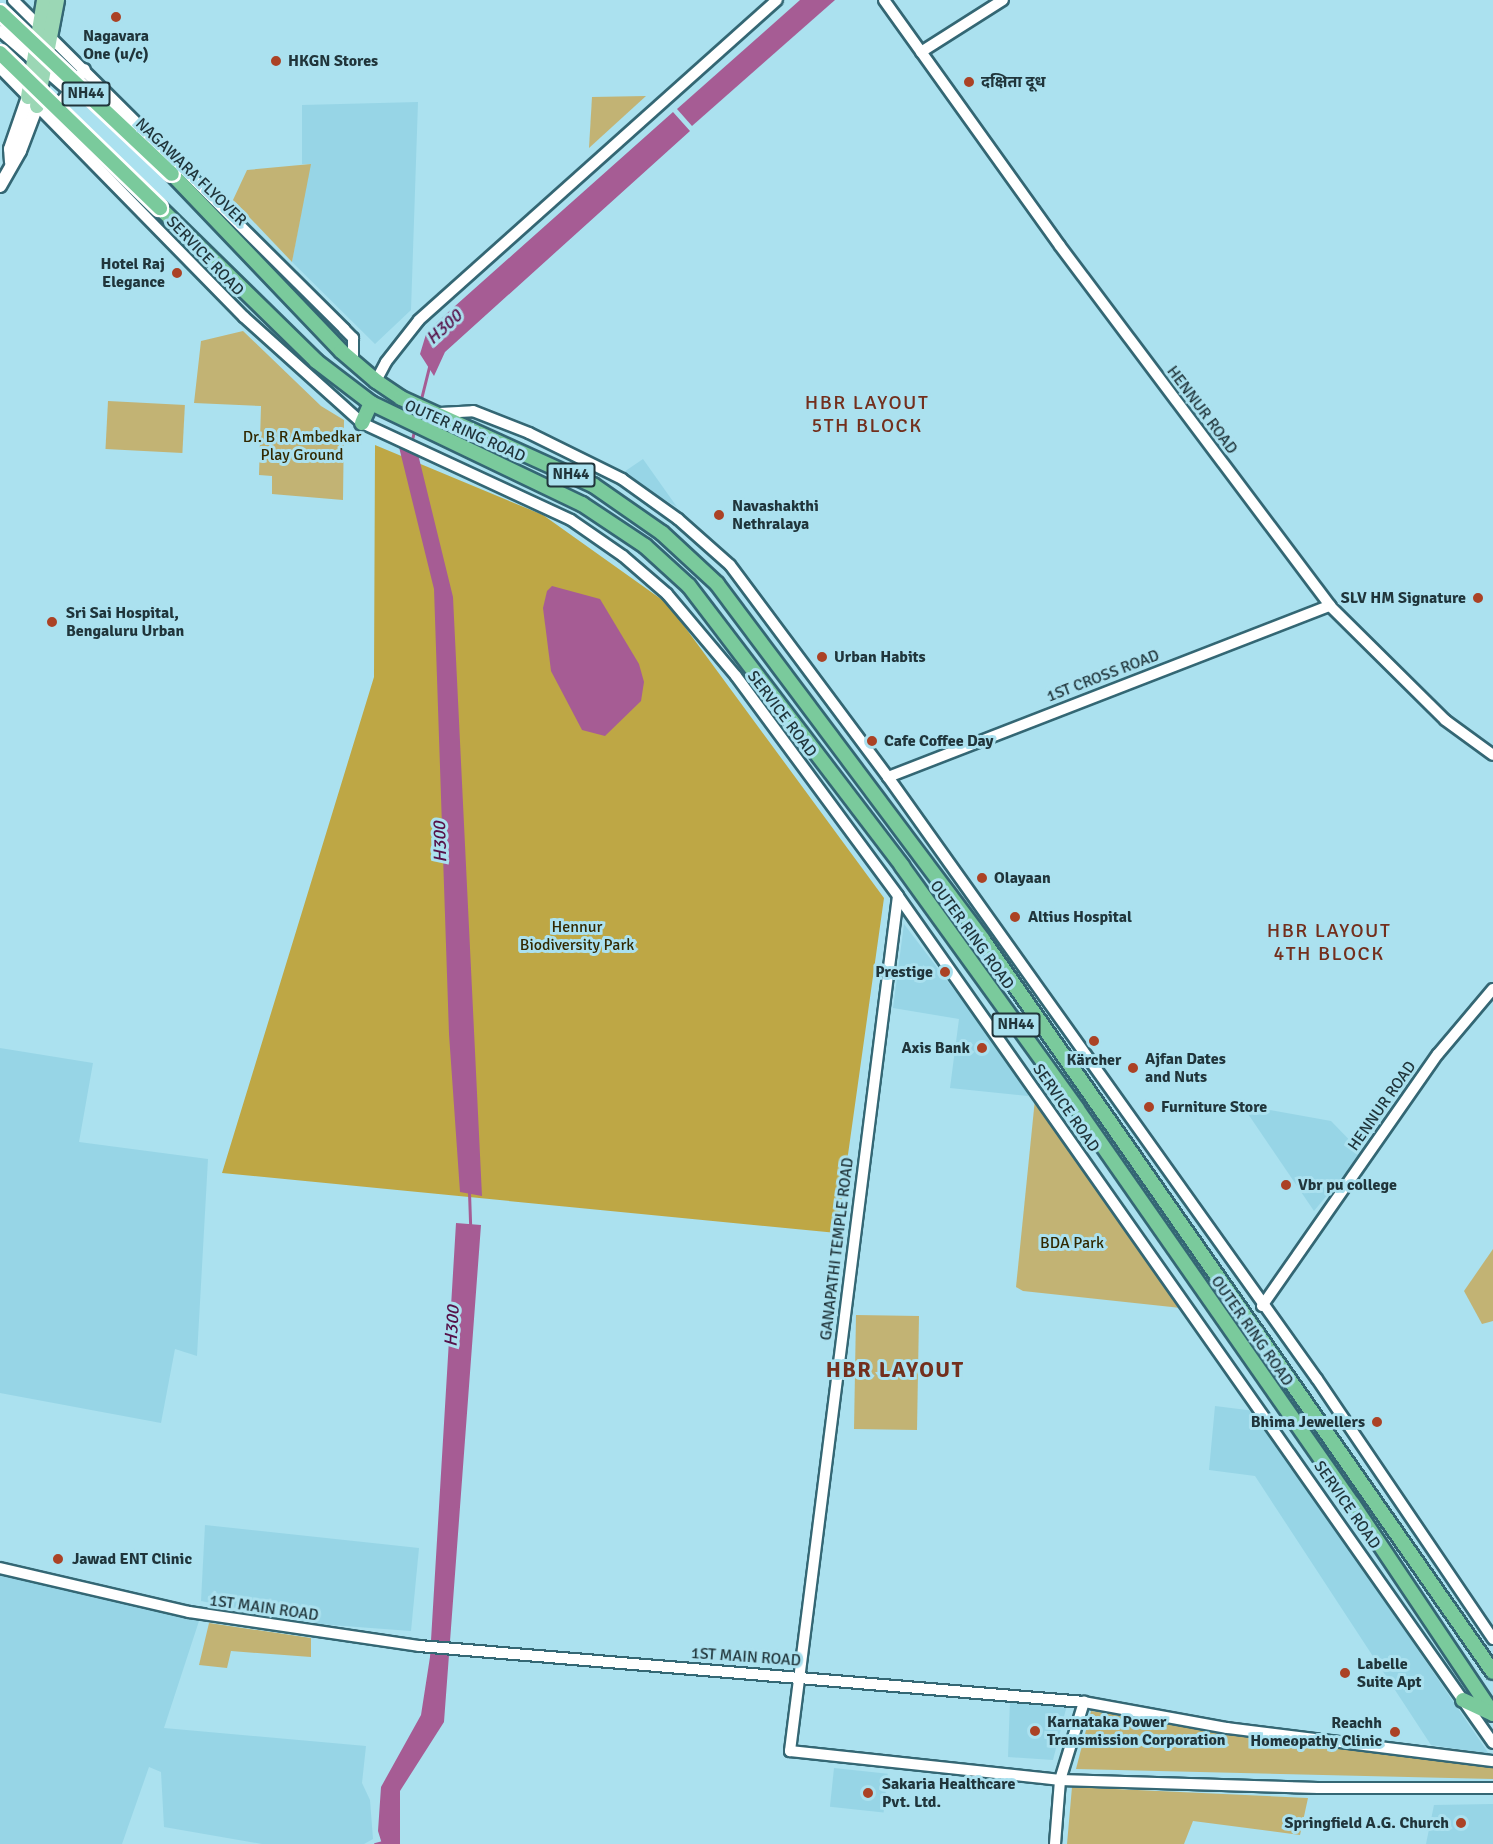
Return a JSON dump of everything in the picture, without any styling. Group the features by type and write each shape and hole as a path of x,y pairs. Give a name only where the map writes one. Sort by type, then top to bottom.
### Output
{"highway":[{"name":"NAGAWARA FLYOVER","path":"0,12 172,174 353,362"},
{"name":"OUTER RING ROAD","path":"0,53 333,375 388,414 582,504 645,546 689,586 857,805 1077,1109 1352,1503 1493,1714"},
{"name":"OUTER RING ROAD","path":"353,362 401,398 440,413 593,485 662,533 717,584 982,940 1479,1651"},
{"path":"362,423 371,404"},
{"path":"1479,1651 1493,1664"},
{"name":"NH44","path":"1479,1651 1493,1672"},
{"path":"1463,1700 1493,1714"}],"main road":[{"path":"0,186 11,162 20,151 33,101 39,64 40,24 44,0"},
{"path":"39,64 52,35 57,0"}],"street":[{"path":"13,0 52,35 353,338 353,362"},
{"path":"376,381 417,322 777,0"},
{"name":"HENNUR ROAD","path":"884,0 1060,246 1330,606 1444,720 1493,755"},
{"path":"921,52 1003,0"},
{"path":"0,31 69,91"},
{"name":"SERVICE ROAD","path":"0,68 244,317 362,423 571,520 651,578 736,676 898,896 1493,1743"},
{"path":"49,118 85,69"},
{"path":"440,413 473,411 529,433 622,479 678,519 730,565 888,777 1262,1306 1324,1389 1493,1639"},
{"name":"1ST CROSS ROAD","path":"888,777 1330,606"},
{"name":"GANAPATHI TEMPLE ROAD","path":"898,896 790,1751 1060,1780"},
{"name":"HENNUR ROAD","path":"1262,1306 1438,1054 1493,989"},
{"name":"1ST MAIN ROAD","path":"0,1568 189,1612 419,1646 1084,1702 1227,1728 1493,1761"},
{"path":"1055,1844 1060,1780 1084,1702"},
{"path":"1060,1780 1318,1788 1493,1788"}],"shaded area":[{"path":"418,102 411,310 375,344 292,262 310,164 302,164 302,105"},
{"path":"643,459 677,507 621,474"},
{"path":"904,924 1028,1087 1028,1096 950,1088 959,1019 893,1008"},
{"path":"0,1048 93,1063 79,1142 208,1159 197,1356 175,1349 161,1423 0,1393"},
{"path":"1242,1105 1331,1121 1362,1153 1314,1211"},
{"path":"1215,1406 1255,1411 1489,1754 1431,1745 1255,1476 1209,1470"},
{"path":"205,1525 419,1548 411,1631 317,1624 201,1601"},
{"path":"0,1573 199,1621 164,1728 366,1746 362,1783 370,1800 373,1839 364,1844 262,1844 164,1827 161,1772 149,1767 122,1844 0,1844"},
{"name":"Karnataka Power Transmission Corporation","path":"1010,1700 1067,1705 1053,1760 1008,1757"},
{"path":"834,1768 888,1774 884,1812 830,1807"},
{"path":"1493,1804 1493,1844 1426,1844 1434,1805"}],"green space":[{"path":"646,96 589,148 592,97"},
{"path":"311,164 292,262 233,200 247,170"},
{"name":"Dr. B R Ambedkar Play Ground","path":"243,331 321,406 344,420 343,500 272,494 272,476 259,475 261,406 194,403 201,341"},
{"path":"108,401 185,405 182,453 105,449"},
{"name":"Hennur Biodiversity Park","path":"375,445 543,515 668,604 884,898 837,1233 222,1173 374,677"},
{"name":"BDA Park","path":"1035,1099 1181,1308 1023,1291 1016,1287"},
{"path":"1493,1249 1493,1321 1482,1324 1464,1291"},
{"path":"856,1315 919,1316 917,1430 854,1429"},
{"path":"209,1623 311,1638 311,1657 231,1651 227,1668 199,1665"},
{"path":"1091,1711 1493,1768 1493,1779 1076,1769"},
{"path":"1072,1787 1308,1798 1300,1835 1193,1821 1184,1844 1067,1844"}],"water":[{"path":"800,0 835,0 692,126 677,109"},
{"path":"673,112 690,131 445,352 434,376 420,354 427,331"},
{"path":"399,447 418,454 453,597 482,1196 460,1192 449,1034 434,589"},
{"path":"552,586 600,599 639,664 644,682 641,701 605,736 582,730 551,671 543,608 547,591"},
{"path":"456,1223 481,1225 444,1722 400,1791 400,1844 382,1844 378,1831 381,1787 421,1715 430,1657"}],"waterway":[{"name":"H300","path":"420,403 429,366"},
{"name":"H300","path":"411,444 415,427"},
{"name":"H300","path":"469,1192 470,1227"},
{"path":"375,1844 383,1842"}],"place":[{"name":"Nagavara One (u/c)","path":"116,17"},
{"name":"HKGN Stores","path":"276,61"},
{"name":"दक्षिता दूध","path":"969,82"},
{"name":"Hotel Raj Elegance","path":"177,273"},
{"name":"Navashakthi Nethralaya","path":"719,515"},
{"name":"SLV HM Signature","path":"1478,598"},
{"name":"Sri Sai Hospital, Bengaluru Urban","path":"52,622"},
{"name":"Urban Habits","path":"822,657"},
{"name":"Cafe Coffee Day","path":"872,741"},
{"name":"Olayaan","path":"982,878"},
{"name":"Altius Hospital","path":"1015,917"},
{"name":"Prestige","path":"945,972"},
{"name":"Kärcher","path":"1094,1041"},
{"name":"Axis Bank","path":"982,1048"},
{"name":"Ajfan Dates and Nuts","path":"1133,1068"},
{"name":"Furniture Store","path":"1149,1107"},
{"name":"Vbr pu college","path":"1286,1185"},
{"name":"Bhima Jewellers","path":"1377,1422"},
{"name":"Jawad ENT Clinic","path":"58,1559"},
{"name":"Labelle Suite Apt","path":"1345,1673"},
{"name":"Karnataka Power Transmission Corporation","path":"1035,1731"},
{"name":"Reachh Homeopathy Clinic","path":"1395,1732"},
{"name":"Sakaria Healthcare Pvt. Ltd.","path":"868,1793"},
{"name":"Springfield A.G. Church","path":"1461,1823"}],"district":[{"name":"HBR LAYOUT 5TH BLOCK","path":"867,414"},
{"name":"HBR LAYOUT 4TH BLOCK","path":"1329,942"},
{"name":"HBR LAYOUT","path":"895,1370"}]}
